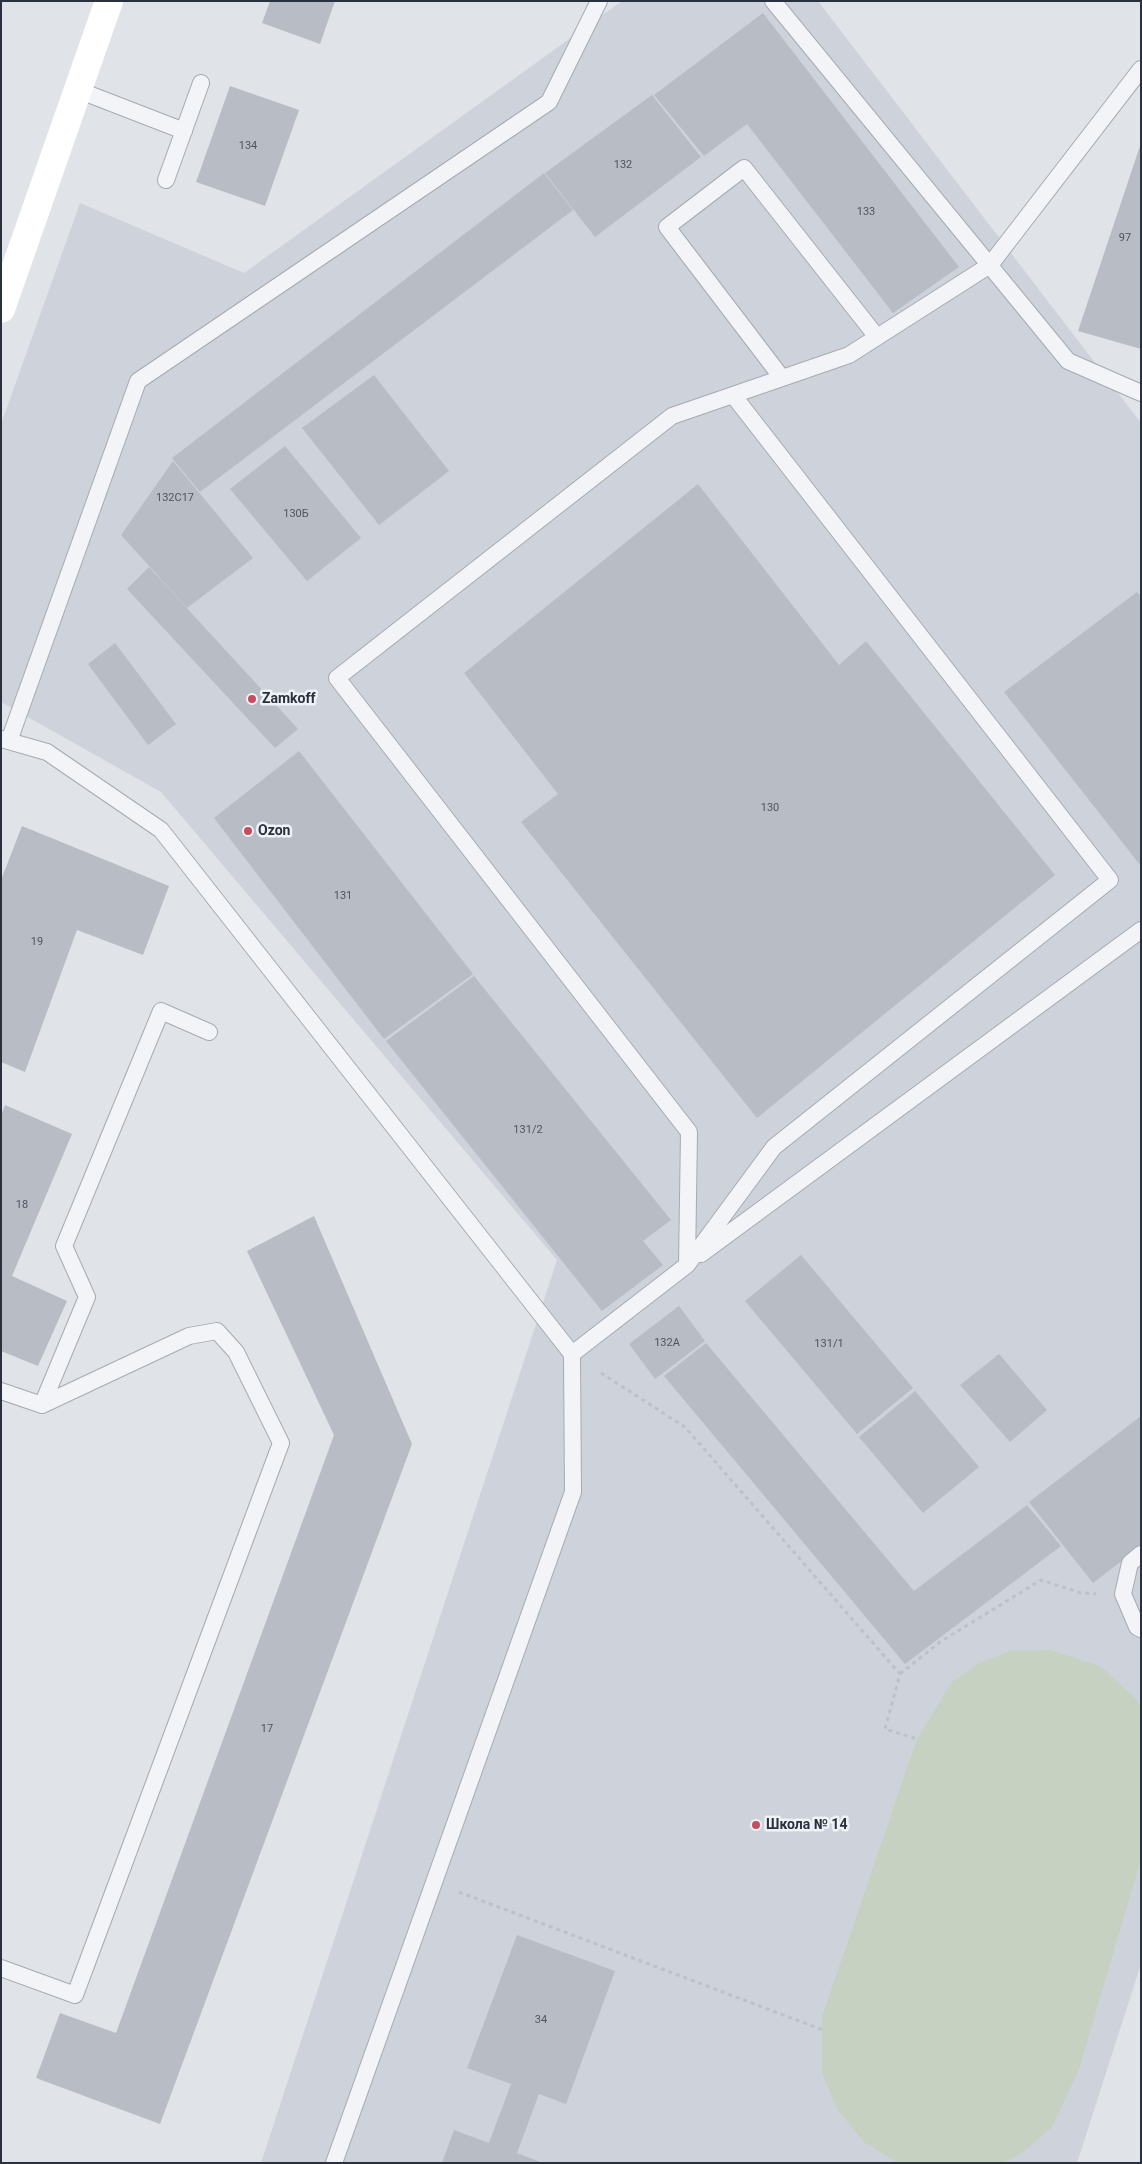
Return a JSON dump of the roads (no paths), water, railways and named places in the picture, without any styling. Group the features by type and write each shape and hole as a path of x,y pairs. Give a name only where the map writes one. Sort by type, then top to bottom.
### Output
{"main road":[{"path":"1,309 7,270 78,90 109,1"}],"lane":[{"path":"334,2163 573,1492 572,1354 161,830 47,752 5,740 138,381 549,102 599,1"},
{"path":"773,1 1068,361 1141,393"},
{"path":"687,1265 689,1132 337,678 672,416 849,355 990,265 1141,69"},
{"path":"166,180 201,83"},
{"path":"78,90 184,131"},
{"path":"782,378 667,227 744,168 877,337"},
{"path":"687,1265 774,1147 1110,880 733,395"},
{"path":"572,1354 687,1265 1141,930"},
{"path":"42,1405 87,1297 64,1246 161,1011 210,1032"},
{"path":"1,1391 42,1405 189,1336 217,1332 236,1352 280,1443 75,1995 1,1968"},
{"path":"1141,1554 1130,1563 1123,1594 1137,1627 1141,1629"}],"place":[{"name":"Zamkoff","path":"252,699"},
{"name":"Ozon","path":"248,831"},
{"name":"Школа № 14","path":"756,1825"}]}
